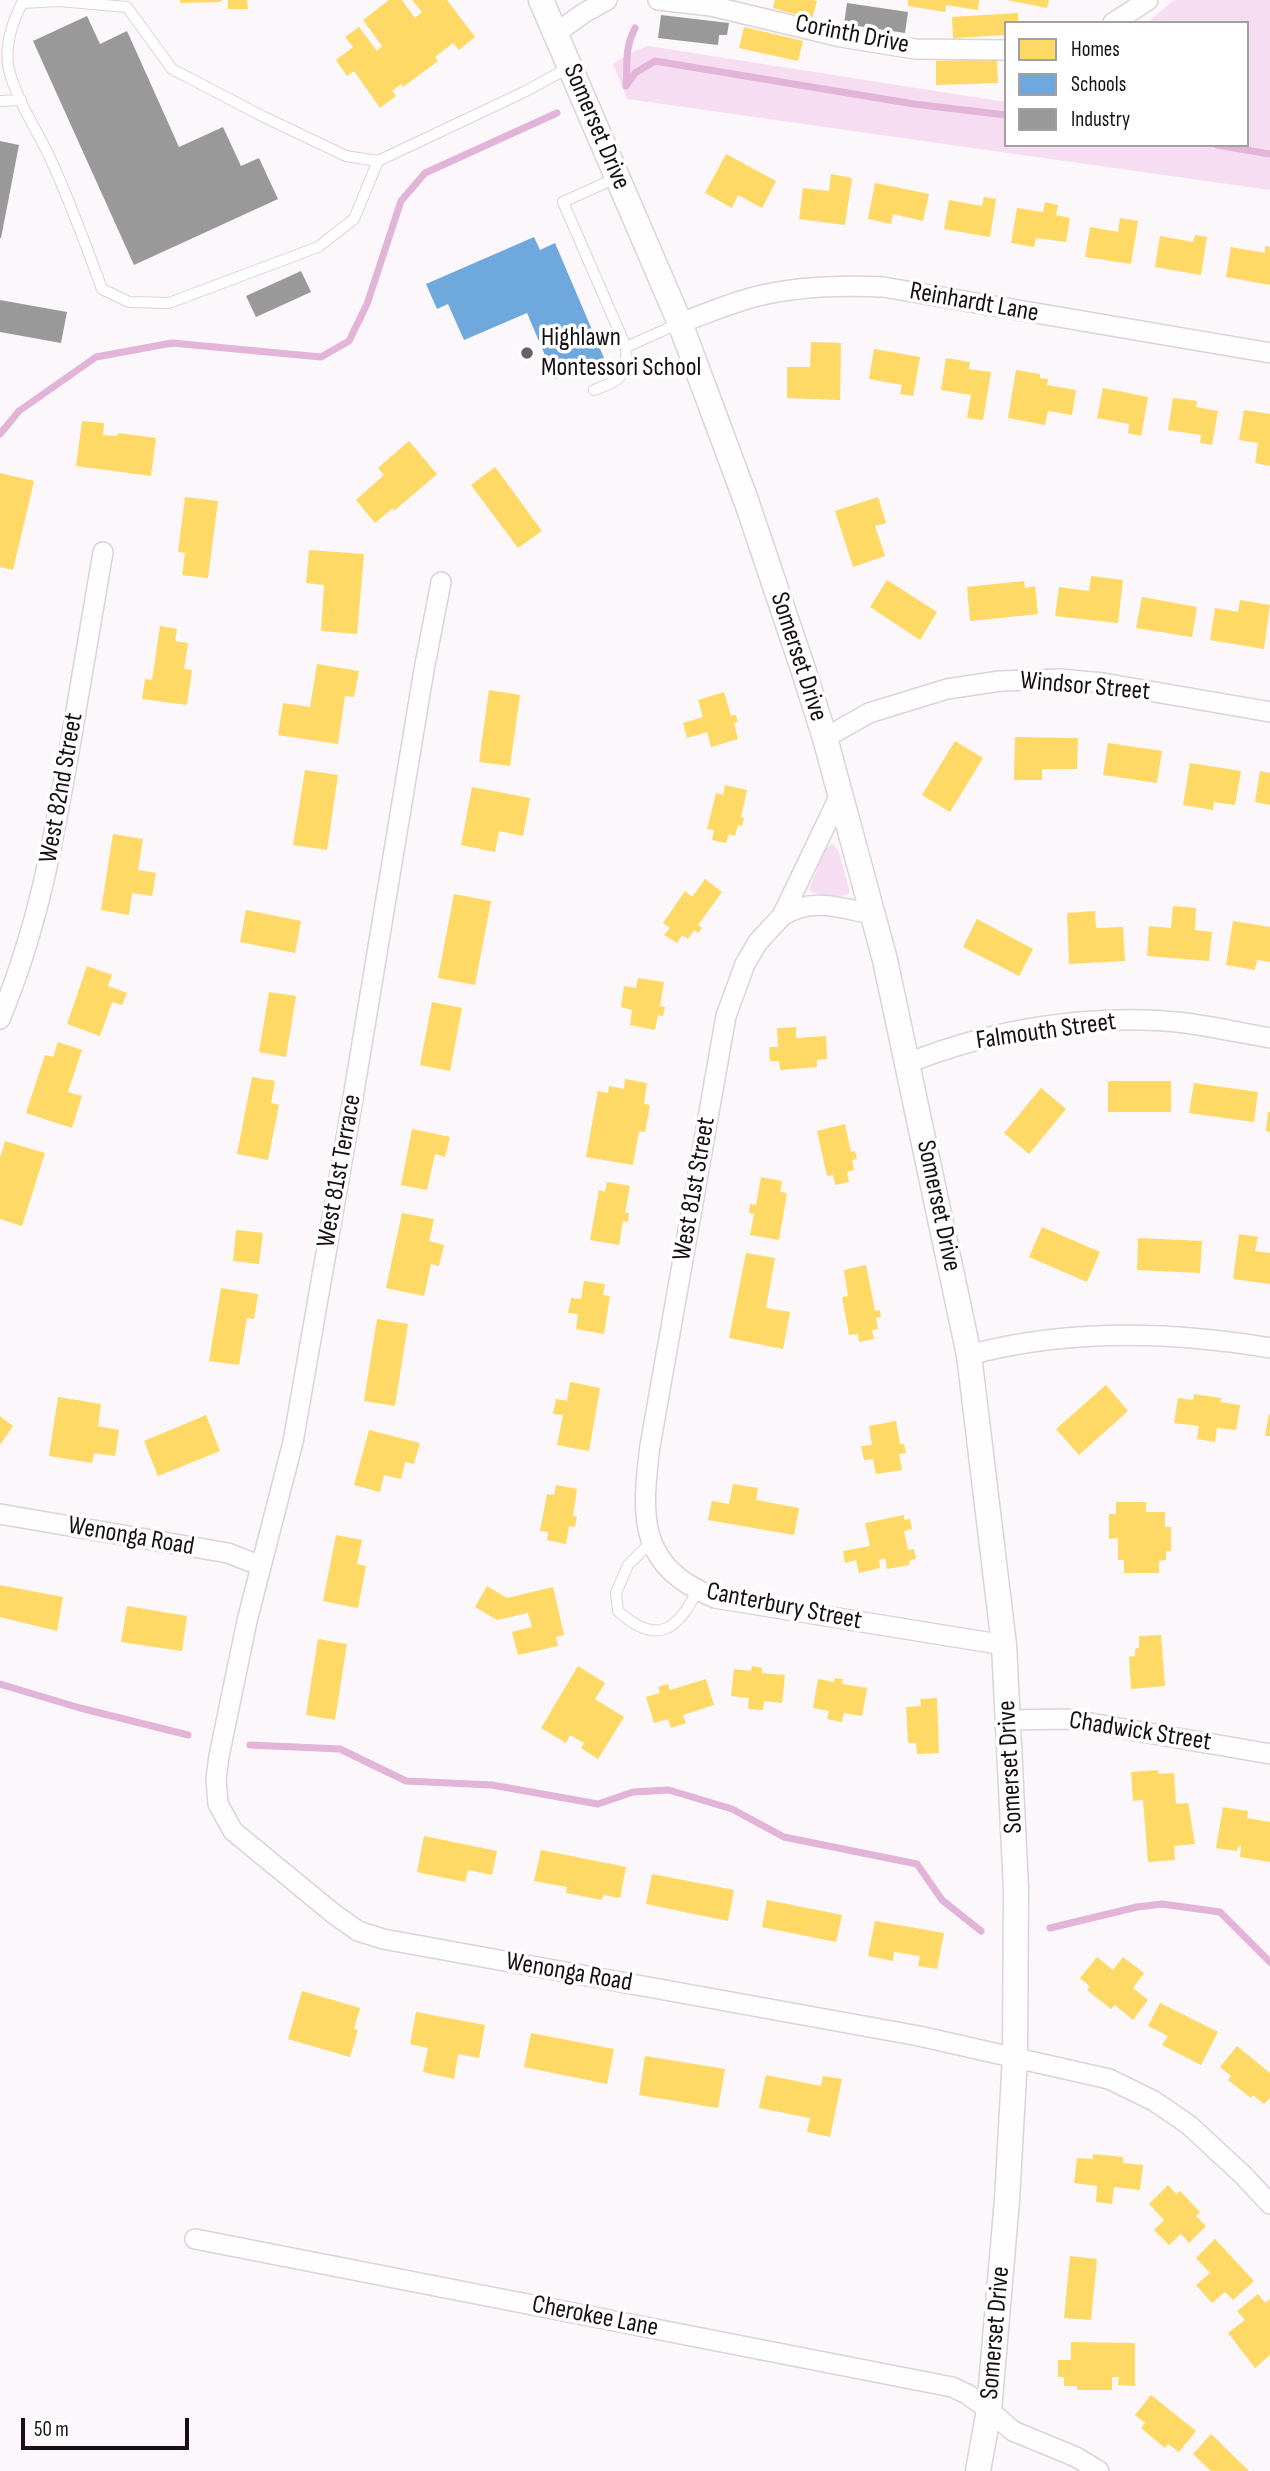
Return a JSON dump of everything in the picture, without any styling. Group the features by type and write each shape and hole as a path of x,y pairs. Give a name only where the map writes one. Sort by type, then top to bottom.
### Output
{"street":[{"name":"Somerset Drive","path":"541,0 680,323 747,503 825,738 885,960 969,1355 1004,1645 1016,1888 1015,2057 1007,2200 989,2410 978,2471"},
{"path":"556,33 607,0"},
{"name":"Corinth Drive","path":"658,0 711,6 841,37 915,49 1004,50"},
{"path":"1116,21 1140,2"},
{"name":"Reinhardt Lane","path":"680,323 755,296 795,289 846,285 883,287 1270,353"},
{"name":"West 82nd Street","path":"0,1019 18,976 41,899 54,841 103,552"},
{"name":"West 81st Terrace","path":"219,1756 261,1566 293,1442 441,582"},
{"name":"Windsor Street","path":"825,738 869,713 947,689 1000,681 1060,679 1103,683 1270,712"},
{"name":"West 81st Street","path":"782,916 840,795"},
{"name":"West 81st Street","path":"650,1543 645,1516 646,1477 726,1016 736,983 758,942 782,916 795,907 809,904 829,905 872,914"},
{"name":"Falmouth Street","path":"908,1063 945,1048 988,1037 1068,1024 1128,1020 1185,1023 1270,1038"},
{"path":"969,1355 1024,1343 1065,1338 1138,1335 1198,1338 1270,1348"},
{"name":"Wenonga Road","path":"0,1514 228,1553 261,1566"},
{"name":"Canterbury Street","path":"650,1543 681,1579 697,1591 715,1598 1004,1645"},
{"name":"Chadwick Street","path":"1009,1720 1067,1719 1270,1754"},
{"name":"Wenonga Road","path":"219,1756 216,1779 218,1804 233,1831 358,1931 383,1939 905,2034 1109,2079 1154,2101 1189,2125 1270,2204"},
{"name":"Cherokee Lane","path":"195,2239 952,2387 967,2394 1013,2431 1065,2452 1099,2471"}],"lane":[{"path":"378,160 354,219 318,247 169,303 129,302 102,289 56,171 21,100 9,69 11,23 20,2 60,1 127,7 172,69 346,156 378,160 524,92 571,67"},
{"path":"0,101 21,100"},
{"path":"594,390 616,382 624,373 626,347 563,202 617,178"},
{"path":"626,347 680,323"},
{"path":"650,1543 638,1553 615,1593 618,1611 633,1625 651,1632 667,1628 686,1614 697,1591"}],"shaded area":[{"path":"1174,0 1270,0 1270,190 627,99 613,64 648,46 1004,102 1004,147 1249,147 1249,21 1149,21"},
{"path":"832,844 838,849 849,889 849,893 845,895 823,895 809,890 825,849"}],"building: Homes":[{"path":"180,0 221,0 221,2 180,3"},
{"path":"228,0 247,0 248,9 228,9"},
{"path":"389,0 402,0 415,18 422,12 412,0 447,0 475,37 459,50 453,43 435,57 438,61 403,87 401,84 392,91 396,96 380,108 354,71 347,76 336,60 353,47 345,37 359,27 377,51 382,46 363,20"},
{"path":"775,0 817,1 812,19 773,8"},
{"path":"908,0 979,0 978,10 946,5 945,12 908,6"},
{"path":"1007,0 1049,0 1047,8"},
{"path":"1018,13 1018,21 1004,21 1004,35 953,38 952,17"},
{"path":"744,27 803,41 798,61 739,48"},
{"path":"997,59 998,83 936,85 936,61"},
{"path":"726,154 776,181 762,208 738,195 732,208 705,193"},
{"path":"831,174 852,178 845,225 799,219 803,188 829,191"},
{"path":"875,183 929,194 923,221 893,214 891,224 868,219"},
{"path":"984,197 996,199 990,237 944,229 949,200 982,206"},
{"path":"1045,202 1058,205 1056,215 1070,218 1066,242 1036,238 1034,247 1011,243 1017,208 1043,212"},
{"path":"1120,218 1138,221 1131,264 1085,257 1090,227 1118,232"},
{"path":"1195,235 1207,237 1201,275 1155,267 1160,236 1193,242"},
{"path":"1265,246 1270,247 1270,285 1226,277 1231,247 1265,253"},
{"path":"811,342 841,343 840,400 787,398 787,367 810,367"},
{"path":"874,349 920,357 913,396 900,394 902,385 869,379"},
{"path":"946,358 970,362 969,369 991,372 983,420 967,418 971,395 941,390"},
{"path":"1016,370 1040,374 1040,378 1048,379 1047,385 1076,390 1072,415 1048,411 1045,425 1008,418"},
{"path":"1103,388 1148,397 1141,436 1128,433 1129,424 1097,418"},
{"path":"1173,398 1197,401 1196,407 1218,411 1212,445 1200,443 1201,435 1168,430"},
{"path":"1244,410 1270,414 1270,466 1255,463 1258,443 1239,440"},
{"path":"82,421 104,423 103,435 117,436 118,433 156,438 151,476 76,466"},
{"path":"409,441 437,474 394,511 393,508 375,523 356,500 384,475 378,468"},
{"path":"495,467 542,531 518,548 471,485"},
{"path":"0,473 34,481 13,570 0,567"},
{"path":"185,497 218,501 208,578 182,575 185,553 178,552"},
{"path":"878,497 886,523 875,526 885,556 853,567 835,511"},
{"path":"309,550 364,554 357,634 321,631 324,585 306,583"},
{"path":"1091,576 1123,580 1118,623 1055,616 1059,587 1089,591"},
{"path":"887,580 937,612 920,640 870,607"},
{"path":"1024,581 1025,588 1035,586 1038,614 970,621 967,587"},
{"path":"1142,597 1197,607 1192,637 1136,628"},
{"path":"1240,600 1270,605 1264,649 1210,640 1215,608 1238,612"},
{"path":"160,626 177,629 175,641 188,643 184,669 192,670 187,705 142,699 145,679 152,680"},
{"path":"317,664 359,671 354,697 345,696 338,744 278,735 283,703 310,707"},
{"path":"489,690 520,695 510,766 479,762"},
{"path":"724,692 731,716 736,715 738,722 734,723 738,739 711,747 707,732 687,738 683,723 703,717 698,700"},
{"path":"1015,737 1078,738 1077,769 1042,769 1042,780 1014,780"},
{"path":"955,741 983,758 950,812 922,795"},
{"path":"1108,743 1162,751 1157,783 1103,775"},
{"path":"1190,763 1241,771 1235,805 1214,802 1213,810 1183,805"},
{"path":"305,770 338,775 327,850 293,845"},
{"path":"1260,771 1270,773 1270,805 1255,802"},
{"path":"725,785 747,790 741,817 744,818 742,826 738,825 735,836 729,834 726,843 712,840 714,830 707,829 716,793 723,795"},
{"path":"472,787 530,798 523,836 499,831 495,852 461,845"},
{"path":"113,834 143,839 138,870 156,873 152,896 132,893 129,915 101,910"},
{"path":"705,879 722,892 698,925 702,928 698,933 694,930 688,939 682,935 677,943 664,935 670,928 663,923 685,891 692,897"},
{"path":"454,894 491,901 475,985 438,978"},
{"path":"1173,906 1196,908 1195,930 1212,932 1209,961 1147,956 1149,926 1171,928"},
{"path":"246,910 301,921 295,953 240,942"},
{"path":"1095,911 1096,928 1123,927 1125,961 1069,964 1067,913"},
{"path":"977,919 1033,949 1019,976 963,947"},
{"path":"1233,921 1270,927 1270,962 1257,960 1255,970 1226,965"},
{"path":"87,966 112,975 108,986 127,993 122,1005 112,1002 100,1036 67,1024"},
{"path":"638,978 664,982 660,1006 665,1007 663,1016 658,1015 655,1030 630,1025 632,1010 621,1007 624,986 636,988"},
{"path":"269,992 296,996 286,1057 259,1052"},
{"path":"432,1002 462,1008 450,1071 420,1065"},
{"path":"796,1027 796,1038 826,1036 827,1059 817,1060 817,1067 780,1070 779,1061 770,1061 769,1047 778,1047 777,1028"},
{"path":"58,1042 82,1050 68,1092 82,1096 72,1128 26,1113 45,1055 53,1057"},
{"path":"252,1077 275,1081 271,1103 279,1105 268,1160 237,1154"},
{"path":"625,1079 647,1083 644,1104 650,1105 645,1132 639,1131 633,1165 586,1157 598,1091 608,1093 609,1086 624,1089"},
{"path":"1108,1081 1171,1081 1171,1112 1108,1112"},
{"path":"1194,1083 1258,1092 1254,1122 1189,1113"},
{"path":"1041,1088 1066,1109 1029,1154 1004,1133"},
{"path":"1270,1112 1270,1132 1266,1131"},
{"path":"845,1124 851,1152 855,1151 857,1159 852,1160 854,1170 847,1172 849,1182 835,1185 833,1175 827,1176 817,1131"},
{"path":"412,1129 450,1137 445,1157 435,1154 427,1190 401,1185"},
{"path":"5,1141 45,1153 22,1226 0,1219 0,1158"},
{"path":"761,1177 782,1181 780,1192 787,1193 779,1240 750,1235 754,1214 749,1213 750,1204 756,1205"},
{"path":"607,1182 630,1186 625,1213 629,1213 628,1222 623,1221 619,1245 590,1240 599,1190 605,1192"},
{"path":"402,1213 434,1219 429,1241 444,1245 439,1266 431,1264 424,1296 386,1288"},
{"path":"1042,1227 1100,1252 1087,1282 1029,1257"},
{"path":"236,1230 263,1233 259,1264 233,1261"},
{"path":"1239,1234 1258,1237 1255,1251 1270,1253 1270,1284 1233,1279"},
{"path":"1138,1238 1202,1241 1200,1273 1137,1270"},
{"path":"746,1253 775,1258 766,1308 790,1312 783,1349 729,1338"},
{"path":"866,1265 875,1311 880,1310 881,1317 876,1318 878,1329 872,1330 874,1339 859,1342 858,1334 849,1335 842,1297 848,1296 844,1270"},
{"path":"584,1281 605,1284 603,1295 610,1296 604,1334 576,1329 578,1314 568,1313 571,1298 581,1299"},
{"path":"221,1288 258,1294 254,1319 247,1318 239,1365 209,1361"},
{"path":"377,1319 408,1324 395,1406 364,1401"},
{"path":"570,1382 600,1388 589,1451 557,1445 563,1415 553,1414 556,1399 567,1401"},
{"path":"1106,1385 1128,1411 1079,1455 1056,1429"},
{"path":"1194,1394 1221,1398 1220,1402 1240,1405 1236,1430 1217,1428 1215,1442 1197,1439 1199,1426 1174,1423 1178,1398 1193,1400"},
{"path":"58,1397 101,1404 98,1426 119,1430 115,1456 94,1453 92,1463 49,1456"},
{"path":"1269,1414 1270,1436 1265,1436"},
{"path":"206,1415 220,1451 158,1476 144,1441"},
{"path":"0,1416 13,1426 0,1445"},
{"path":"896,1421 900,1444 904,1444 906,1453 899,1454 902,1470 876,1474 873,1459 864,1460 861,1446 872,1445 869,1426"},
{"path":"369,1430 420,1443 414,1464 405,1462 401,1479 384,1475 380,1492 354,1485"},
{"path":"733,1484 758,1488 756,1500 799,1508 794,1535 708,1520 712,1501 729,1504"},
{"path":"556,1485 577,1489 573,1516 577,1517 575,1527 569,1526 566,1544 547,1540 548,1532 540,1531 547,1494 554,1495"},
{"path":"1116,1502 1146,1502 1146,1512 1165,1512 1165,1527 1171,1527 1171,1551 1166,1551 1166,1560 1159,1561 1159,1573 1124,1573 1124,1560 1118,1560 1118,1538 1109,1539 1109,1514 1116,1514"},
{"path":"904,1515 904,1520 910,1519 912,1529 904,1531 908,1550 914,1549 916,1559 910,1560 909,1565 887,1569 885,1558 879,1560 880,1568 859,1573 856,1560 845,1563 843,1551 870,1546 865,1523"},
{"path":"336,1535 362,1540 357,1564 366,1566 358,1608 323,1601"},
{"path":"0,1585 63,1597 57,1631 0,1617"},
{"path":"487,1586 507,1598 553,1587 564,1635 556,1637 558,1646 518,1655 512,1632 532,1627 528,1613 497,1620 475,1607"},
{"path":"127,1606 187,1616 182,1651 121,1642"},
{"path":"1161,1635 1165,1686 1131,1689 1129,1657 1135,1656 1135,1649 1139,1648 1139,1636"},
{"path":"318,1639 347,1644 335,1720 306,1715"},
{"path":"578,1666 605,1683 595,1699 624,1717 598,1759 581,1748 584,1743 570,1735 566,1743 541,1728"},
{"path":"752,1666 762,1668 762,1673 785,1675 782,1703 764,1701 763,1710 748,1709 749,1698 731,1696 734,1669 751,1671"},
{"path":"835,1678 843,1679 842,1684 867,1688 862,1716 844,1713 842,1722 827,1719 829,1711 813,1708 818,1679 834,1682"},
{"path":"706,1679 714,1705 683,1715 686,1723 671,1728 668,1719 654,1723 646,1697 660,1693 658,1687 668,1684 670,1690"},
{"path":"937,1698 939,1753 917,1754 916,1743 908,1743 906,1707 921,1706 920,1699"},
{"path":"1158,1770 1159,1774 1174,1773 1176,1804 1188,1803 1195,1844 1174,1846 1175,1860 1148,1862 1143,1800 1133,1801 1131,1772"},
{"path":"1223,1807 1248,1811 1247,1818 1270,1822 1270,1862 1240,1857 1241,1847 1238,1846 1237,1851 1216,1848"},
{"path":"424,1836 497,1851 492,1875 468,1870 465,1882 417,1872"},
{"path":"541,1850 626,1867 620,1898 603,1895 602,1900 566,1893 567,1887 534,1881"},
{"path":"652,1874 734,1890 728,1921 646,1904"},
{"path":"767,1900 842,1915 836,1942 762,1927"},
{"path":"875,1921 944,1933 937,1969 918,1966 920,1956 894,1952 893,1961 868,1956"},
{"path":"1097,1957 1113,1970 1123,1957 1144,1973 1133,1988 1148,2000 1133,2020 1115,2005 1111,2009 1087,1990 1090,1987 1080,1978"},
{"path":"302,1991 360,2008 354,2029 358,2030 350,2057 288,2039"},
{"path":"1160,2003 1218,2032 1201,2065 1162,2045 1168,2036 1148,2026"},
{"path":"416,2012 485,2025 479,2058 458,2054 454,2079 423,2072 428,2048 410,2044"},
{"path":"531,2033 614,2049 607,2084 524,2067"},
{"path":"1237,2046 1270,2073 1270,2098 1264,2104 1253,2095 1251,2098 1228,2080 1231,2076 1220,2067"},
{"path":"645,2056 725,2069 718,2108 639,2095"},
{"path":"766,2075 821,2086 823,2076 842,2079 830,2137 807,2132 810,2118 759,2108"},
{"path":"1093,2154 1123,2157 1123,2163 1143,2165 1140,2190 1114,2187 1112,2204 1096,2202 1097,2186 1074,2183 1077,2158 1093,2159"},
{"path":"1168,2185 1176,2194 1180,2191 1200,2212 1196,2216 1206,2226 1189,2243 1181,2234 1169,2245 1154,2230 1164,2220 1149,2204"},
{"path":"1215,2239 1254,2281 1233,2300 1225,2292 1212,2303 1196,2285 1210,2273 1196,2258"},
{"path":"1070,2256 1097,2259 1091,2320 1064,2318"},
{"path":"1258,2294 1265,2303 1270,2299 1270,2355 1255,2368 1228,2333 1245,2320 1237,2311"},
{"path":"1071,2342 1135,2343 1135,2386 1118,2385 1119,2377 1112,2377 1112,2390 1077,2390 1077,2386 1064,2386 1064,2377 1058,2377 1058,2360 1071,2360"},
{"path":"1151,2395 1196,2431 1179,2452 1168,2444 1165,2448 1141,2428 1145,2423 1135,2415"},
{"path":"1211,2434 1249,2471 1211,2471 1193,2454"}],"building: Schools":[{"path":"534,237 540,250 555,243 604,358 555,379 527,313 464,340 448,304 437,309 426,284"}],"building: Industry":[{"path":"847,3 908,12 905,33 844,24"},
{"path":"661,15 729,23 727,35 719,35 718,45 658,38"},
{"path":"87,16 100,44 127,31 179,147 223,127 241,166 259,158 278,199 134,265 33,41"},
{"path":"0,141 19,145 1,238 0,238"},
{"path":"301,271 311,292 256,317 246,296"},
{"path":"0,300 67,312 61,343 0,332"}],"waterway":[{"path":"626,86 628,50 635,28"},
{"path":"626,86 635,73 655,61 914,104 1004,115"},
{"path":"0,434 19,411 96,357 172,343 321,357 349,341 367,304 401,201 425,173 557,113"},
{"path":"1229,147 1270,154"},
{"path":"0,1684 80,1708 188,1735"},
{"path":"250,1745 340,1749 406,1781 492,1785 598,1804 633,1792 669,1790 732,1809 784,1837 917,1864 942,1900 981,1931"},
{"path":"1050,1928 1137,1907 1162,1904 1220,1912 1270,1962"}],"place":[{"name":"Highlawn Montessori School","path":"527,353"}]}
